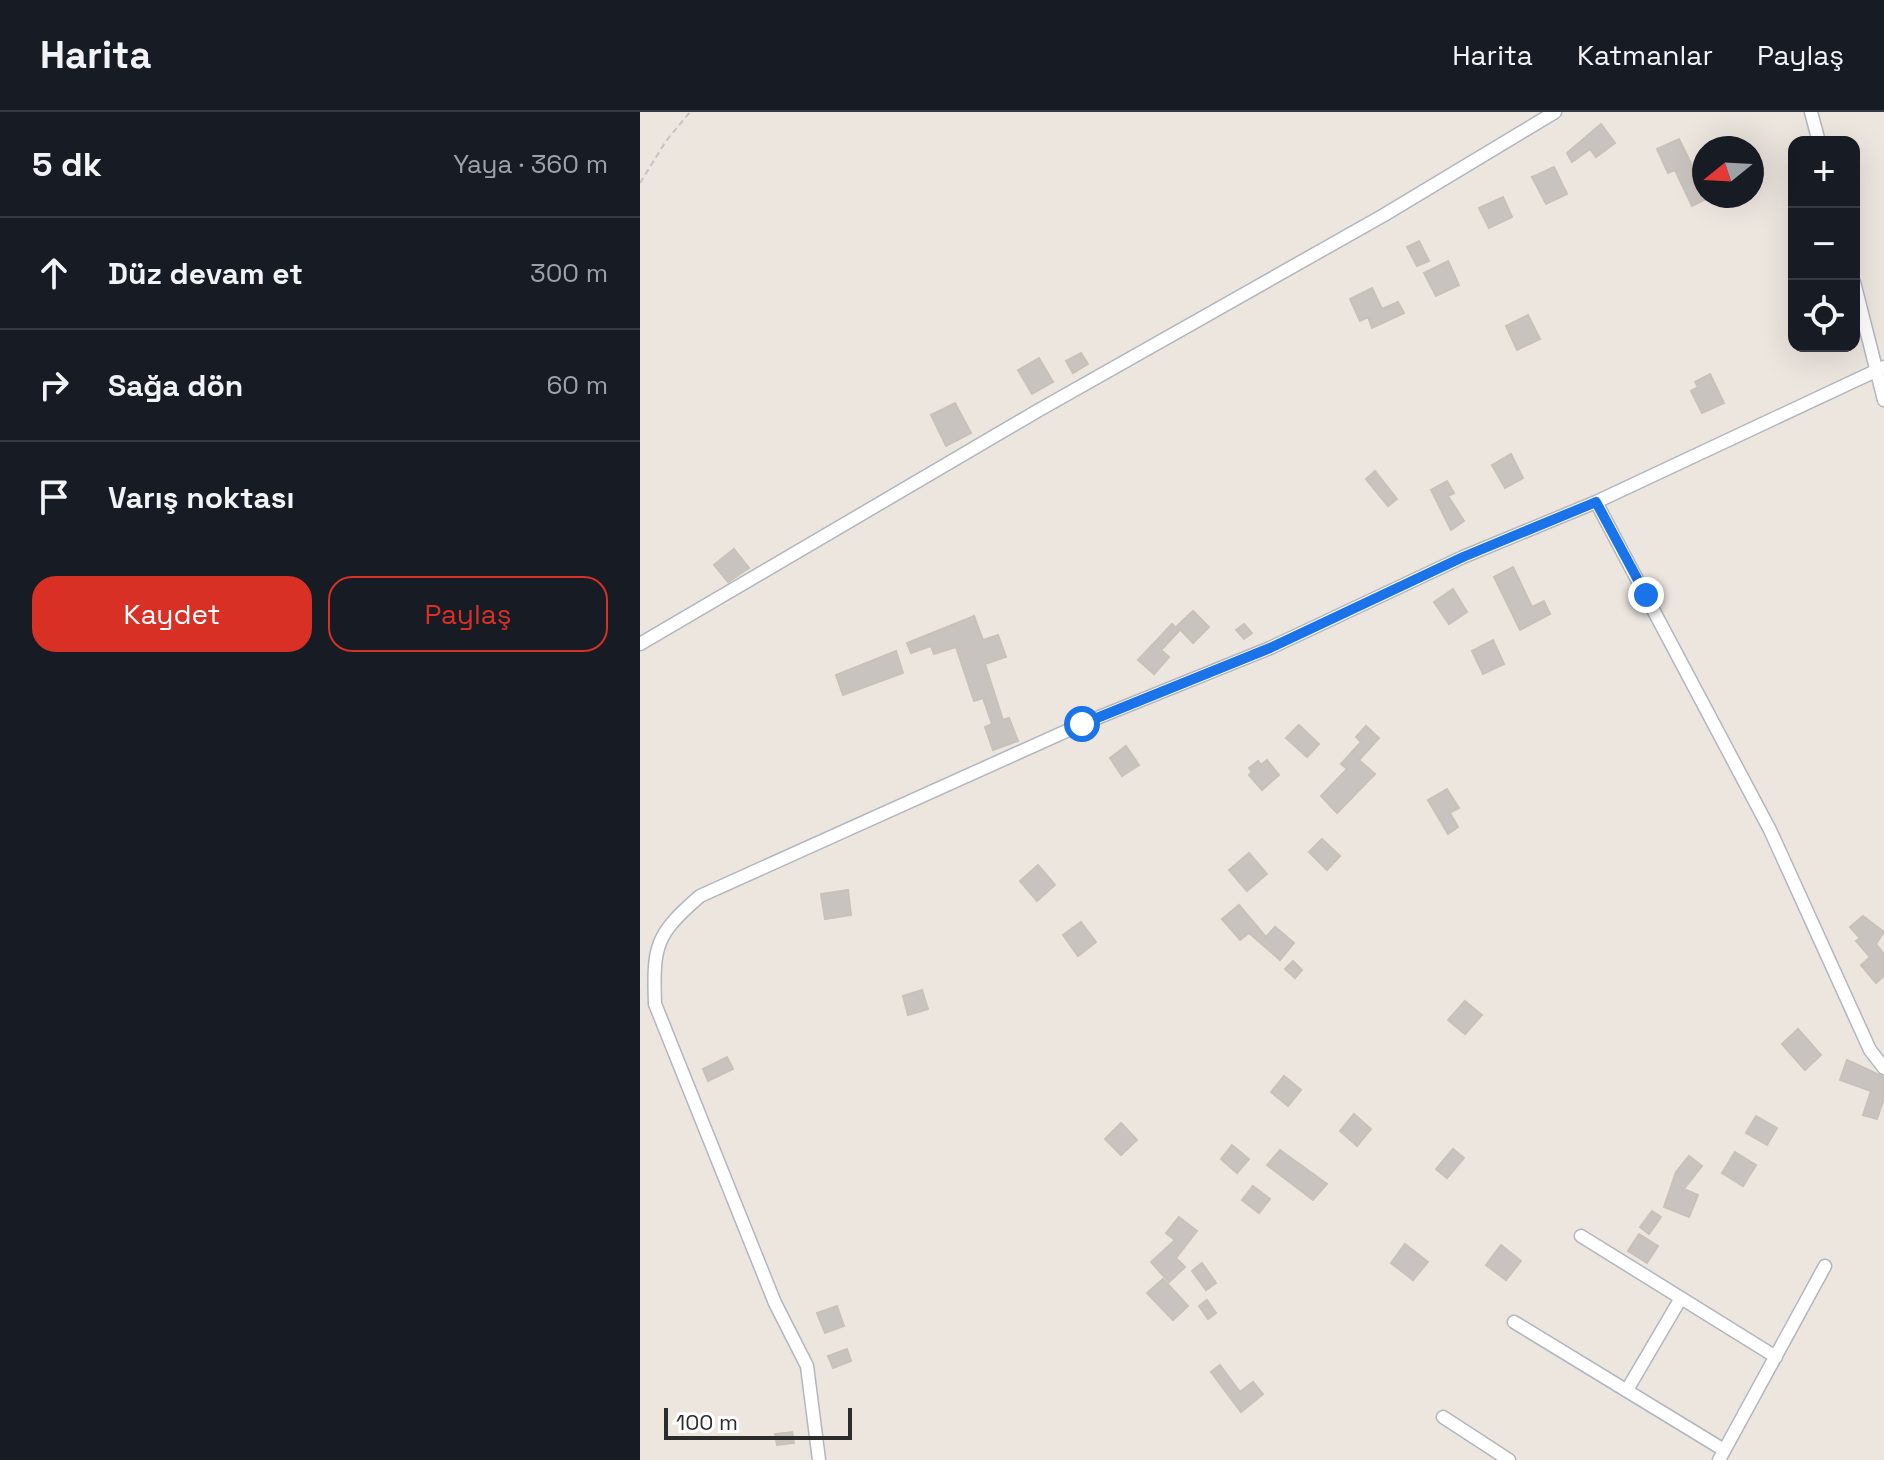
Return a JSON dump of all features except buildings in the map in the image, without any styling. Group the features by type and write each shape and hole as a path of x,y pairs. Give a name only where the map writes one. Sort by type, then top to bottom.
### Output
{"street":[{"path":"640,644 1039,410 1384,215 1555,112"},
{"path":"1811,112 1817,136"},
{"path":"1860,302 1880,369 1884,400"},
{"path":"819,1460 807,1366 775,1303 655,1004 653,965 659,938 676,917 700,896 1082,724 1270,648 1463,557 1596,502 1880,369"},
{"path":"1596,502 1764,817 1870,1050 1884,1068"},
{"path":"1581,1236 1776,1357"},
{"path":"1514,1322 1627,1390 1722,1455 1825,1266"},
{"path":"1627,1390 1681,1298"},
{"path":"1443,1417 1509,1460"}],"path":[{"path":"640,183 666,141 690,112"}],"route":[{"path":"1082,724 1270,648 1463,557 1596,502 1646,595"}]}
